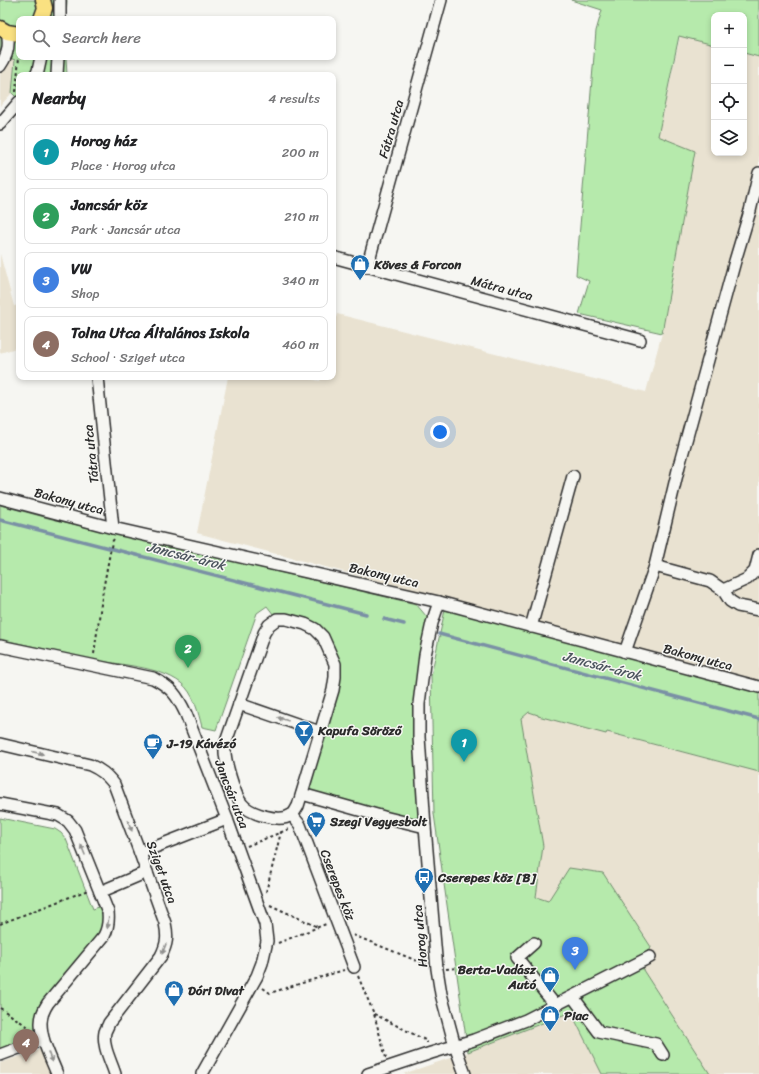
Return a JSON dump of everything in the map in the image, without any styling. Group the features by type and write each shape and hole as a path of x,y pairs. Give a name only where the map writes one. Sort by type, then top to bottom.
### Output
{"street":[{"path":"60,0 60,16"},
{"name":"Fátra utca","path":"367,266 441,0"},
{"path":"0,66 8,50 12,33"},
{"path":"32,72 34,60"},
{"path":"38,72 40,60"},
{"path":"57,72 58,60"},
{"path":"0,124 16,100"},
{"path":"625,652 655,566 681,458 735,261 754,212 759,173"},
{"name":"Mátra utca","path":"336,258 640,340"},
{"name":"Tátra utca","path":"97,380 113,528"},
{"path":"531,627 573,476"},
{"name":"Bakony utca","path":"0,498 113,528 439,602 759,687"},
{"path":"723,590 747,579 755,571 759,555"},
{"path":"655,566 710,581 723,590 730,601 738,606 759,610"},
{"name":"Horog utca","path":"439,602 432,623 425,655 419,704 419,737 437,969 441,994 455,1046 465,1074"},
{"path":"277,619 286,619 305,624 315,629 323,637 335,664 335,677 320,732 298,806 292,815 283,818 272,818 253,812 243,806 237,798 226,761 225,749 258,646 269,624 277,619"},
{"name":"Jancsár utca","path":"0,646 153,678 173,691 180,701 227,819 265,924 267,941 262,963 257,976 202,1074"},
{"path":"239,704 320,732"},
{"name":"Sziget utca","path":"0,744 90,765 107,775 114,784 165,923 168,935 166,946 161,956 110,1023 106,1031 106,1047 115,1074"},
{"path":"302,794 425,827"},
{"path":"0,804 58,815 68,821 76,830 108,912 109,920 104,936 48,1003 43,1013 41,1023 43,1037 57,1074"},
{"name":"Cserepes köz","path":"292,815 300,825 354,967"},
{"path":"140,853 227,819"},
{"path":"99,889 147,872"},
{"path":"534,943 517,958 556,1006"},
{"path":"368,1074 499,1031 556,1006 650,957"},
{"path":"573,996 599,1032 656,1044 663,1055"},
{"path":"0,1055 43,1037"}],"path":[{"path":"18,72 19,60"},
{"path":"92,665 112,542"},
{"path":"244,848 300,825"},
{"path":"265,894 281,832"},
{"path":"0,924 99,889"},
{"path":"270,905 318,927"},
{"path":"273,944 318,927 338,925 437,969 457,968"},
{"path":"259,986 270,993 354,967 374,1014 388,1067"},
{"path":"0,1008 43,1037"},
{"path":"374,1014 427,1041 431,1053"}],"shaded area":[{"path":"680,36 711,44 711,156 747,156 747,54 759,57 759,682 197,533 227,380 336,380 337,314 646,392 662,333 695,152 658,136"},
{"path":"0,54 15,59 12,93 0,106"},
{"path":"0,254 14,306 16,306 16,348 0,353"},
{"path":"529,712 759,772 759,1074 710,1074 643,970 548,901 536,897 543,846 521,719"},
{"name":"Piac","path":"571,1012 602,1074 403,1074 468,1052"},
{"path":"44,1048 54,1074 0,1074 0,1063"}],"green space":[{"path":"0,0 67,0 66,16 16,16 16,60 66,60 67,72 16,72 16,97 12,93 15,60 0,54"},
{"path":"571,0 759,0 759,57 747,54 747,12 711,12 711,44 679,36 658,136 695,151 662,333 579,314 589,281 576,275 596,31 602,10"},
{"path":"0,505 48,518 416,604 432,623 419,704 425,827 302,794 335,677 323,637 277,619 267,606 257,613 216,730 202,727 195,703 189,692 181,683 172,677 139,667 93,660 0,639"},
{"path":"447,600 759,682 759,772 607,732 606,734 538,716 529,712 521,719 543,846 536,897 548,901 569,868 603,873 651,947 643,970 710,1074 602,1074 571,1012 468,1052 434,814 431,676"},
{"path":"0,818 55,829 61,833 66,839 93,909 105,905 109,920 48,1003 43,1039 0,1055"}],"waterway":[{"name":"Jancsár-árok","path":"0,520 366,614"},
{"name":"Jancsár-árok","path":"384,619 404,624"},
{"name":"Jancsár-árok","path":"439,634 759,719"}],"place":[{"name":"Köves & Forcon","path":"360,281"},
{"name":"Jancsár köz","path":"188,668"},
{"name":"Kapufa Söröző","path":"304,747"},
{"name":"J-19 Kávézó","path":"153,760"},
{"name":"Horog ház","path":"464,762"},
{"name":"Szegi Vegyesbolt","path":"316,838"},
{"name":"Cserepes köz [B]","path":"424,894"},
{"name":"VW","path":"575,970"},
{"name":"Berta-Vadász Autó","path":"550,993"},
{"name":"Dóri Divat","path":"174,1007"},
{"name":"Piac","path":"550,1032"},
{"name":"Tolna Utca Általános Iskola","path":"26,1062"}]}
